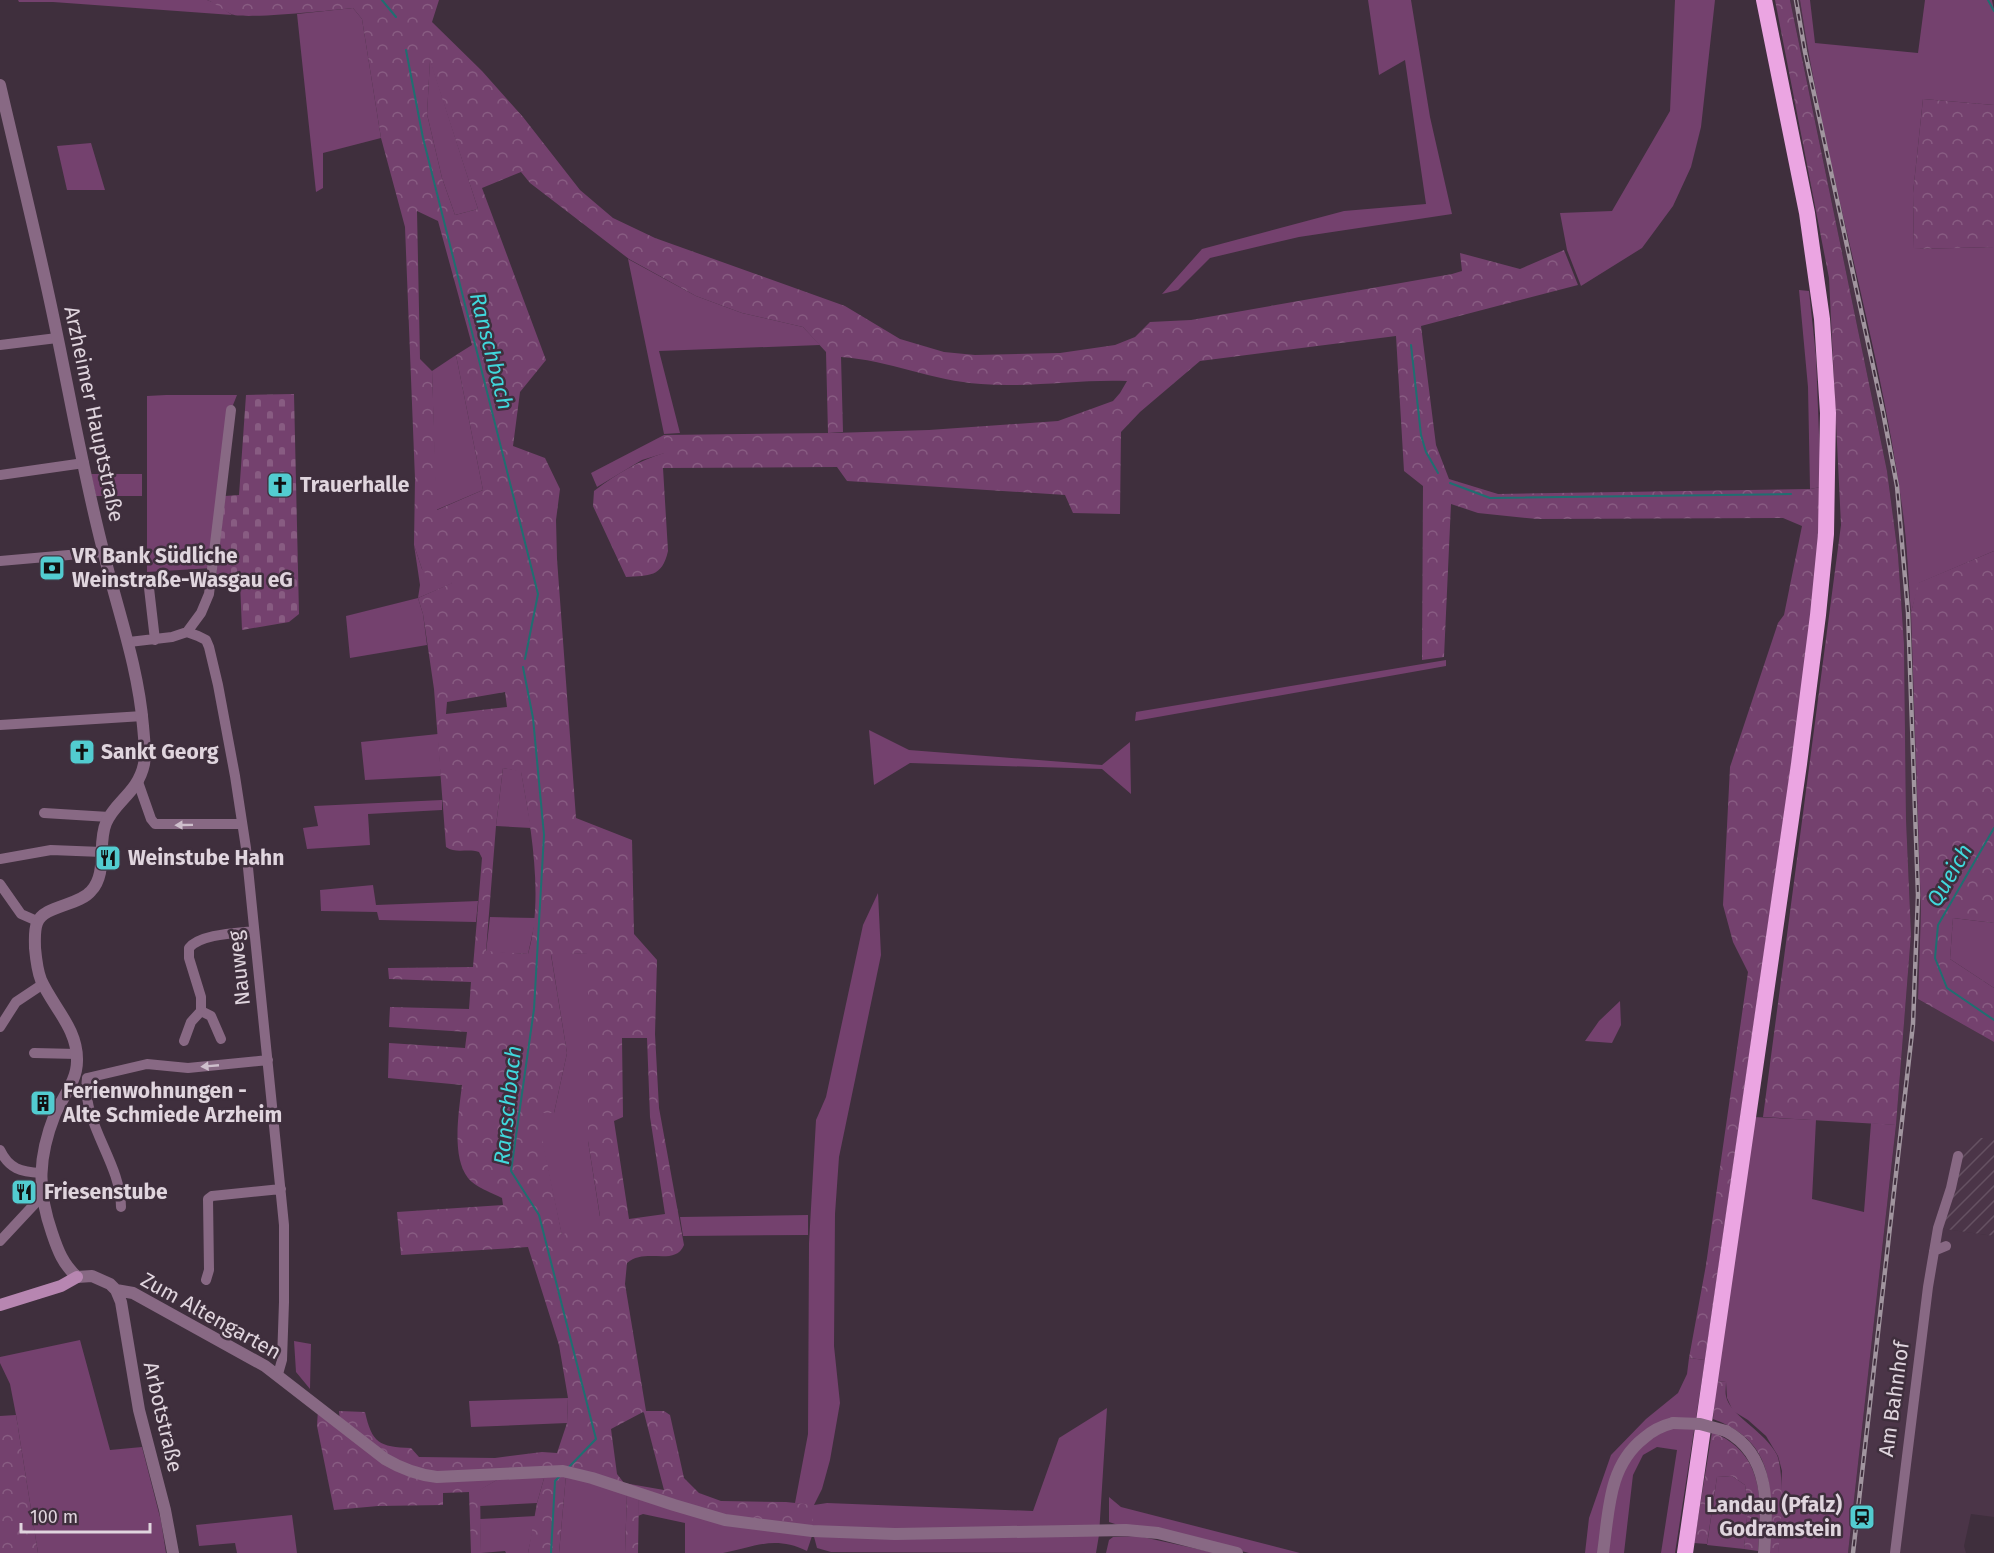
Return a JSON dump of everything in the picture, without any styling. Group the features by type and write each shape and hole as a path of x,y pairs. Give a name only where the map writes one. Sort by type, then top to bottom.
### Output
{"highway":[{"path":"1685,1553 1799,764 1826,534 1827,375 1818,285 1798,168 1764,0"}],"main road":[{"path":"0,1305 61,1286 77,1277"}],"street":[{"name":"Arzheimer Hauptstraße","path":"0,85 103,552 129,642 142,716 145,760 138,782 109,817 105,826 99,876 92,891 47,912 38,921"},
{"path":"0,345 57,338"},
{"path":"129,642 155,640 187,632 201,613 209,594 231,410"},
{"path":"0,475 84,463"},
{"path":"0,561 103,552"},
{"path":"149,588 155,640"},
{"name":"Nauweg","path":"187,632 206,640 210,647 227,729 242,824 281,1189 286,1270 283,1350 278,1374"},
{"path":"0,725 142,716"},
{"path":"138,782 151,819 155,824 242,824"},
{"path":"44,813 109,817"},
{"path":"0,859 51,850 102,852"},
{"path":"0,884 21,914 38,921 34,937 36,958 43,984 65,1019 77,1053 77,1069 54,1118 44,1151 41,1173 42,1197 62,1261 77,1277"},
{"path":"184,1041 191,1022 201,1011 201,997 189,958 189,948 195,942 207,938 254,931"},
{"path":"0,1027 16,1002 43,984"},
{"path":"201,1011 211,1016 221,1039"},
{"path":"34,1053 77,1053"},
{"path":"87,1078 147,1064 188,1068 268,1060"},
{"path":"77,1069 87,1078 88,1103 114,1176 121,1207"},
{"path":"0,1150 6,1162 12,1166 41,1173"},
{"name":"Am Bahnhof","path":"1895,1553 1934,1251 1958,1156"},
{"path":"206,1280 209,1270 208,1199 213,1196 281,1189"},
{"path":"0,1241 42,1197"},
{"path":"1934,1251 1946,1246"},
{"name":"Zum Altengarten","path":"77,1277 84,1275 96,1278 110,1284 116,1290 125,1290 139,1296 278,1374 385,1459 423,1475 437,1477 565,1471 701,1514 757,1525 835,1533 1126,1530 1158,1533 1237,1553"},
{"name":"Arbotstraße","path":"116,1290 121,1302 139,1410 165,1510 173,1553"},
{"path":"1603,1553 1611,1493 1618,1467 1638,1442 1660,1427 1673,1423 1700,1424 1726,1431 1741,1441 1751,1452 1763,1479 1766,1500 1764,1553"}],"shaded area":[{"path":"1790,0 1800,0 1815,84 1884,405 1902,500 1911,613 1921,911 1918,999 1994,1042 1994,1138 1980,1139 1939,1228 1994,1236 1994,1517 1971,1514 1964,1546 1966,1553 1848,1553 1896,1125 1911,934 1906,819 1904,644 1898,555 1887,471"},
{"path":"1980,1138 1994,1138 1994,1236 1938,1228 1958,1156"}],"green space":[{"path":"18,0 207,0 232,15 53,2 19,2"},
{"path":"207,0 439,0 432,22 482,71 523,117 580,190 613,218 655,238 845,306 900,339 944,352 975,355 1060,353 1115,345 1135,337 1150,322 1191,320 1452,274 1462,271 1460,253 1520,269 1564,250 1578,285 1421,326 1436,445 1449,479 1498,494 1821,487 1815,587 1800,705 1705,1360 1689,1358 1706,1265 1748,972 1733,942 1723,905 1730,767 1778,623 1784,615 1802,526 1783,518 1537,519 1478,513 1451,504 1444,657 1422,660 1423,486 1404,471 1396,336 1200,361 1140,412 1121,432 1120,514 1073,513 1065,495 847,481 837,467 663,468 668,551 665,560 658,571 648,575 626,577 593,506 594,491 628,469 664,453 664,435 834,433 929,430 1058,421 1113,401 1127,381 981,384 945,379 876,362 841,357 843,432 828,433 826,352 803,327 742,313 696,296 629,259 530,183 521,172 482,188 546,360 520,392 513,446 545,458 560,489 556,520 557,559 576,818 632,840 634,934 657,960 655,1034 659,1108 684,1245 674,1255 643,1257 627,1263 625,1284 646,1411 664,1411 670,1415 684,1478 699,1493 721,1501 814,1505 812,1531 757,1525 639,1494 638,1553 625,1553 627,1493 566,1475 559,1553 528,1553 537,1503 545,1475 502,1477 480,1490 481,1553 471,1553 469,1492 443,1493 443,1505 378,1506 334,1510 317,1426 318,1409 340,1422 339,1411 365,1412 374,1437 384,1444 411,1448 419,1457 495,1458 542,1452 557,1453 567,1423 568,1398 559,1345 528,1247 401,1255 397,1212 503,1205 502,1198 468,1178 459,1158 459,1107 462,1085 388,1078 389,1043 465,1048 467,1032 389,1027 390,1007 469,1009 471,982 389,979 388,968 473,967 482,858 479,852 446,847 434,689 423,614 418,598 452,583 429,578 422,569 414,545 415,479 405,227 381,138 362,19 353,8 238,16","holes":["430,61 478,209 455,215 442,178 427,114","417,211 438,221 472,345 456,355 483,490 437,510 432,371 420,359","505,692 507,707 446,714 447,702","503,768 521,772 534,863 533,933 528,954 486,951 496,826","588,953 588,1141 600,1216 562,1235 537,1113 554,1113 567,1053 551,955","622,1038 647,1038 650,1117 665,1214 629,1219 614,1121 623,1117","643,1412 664,1490 624,1483 617,1474 611,1429"]},
{"path":"1368,0 1411,0 1430,117 1452,214 1299,237 1210,258 1178,290 1162,294 1202,249 1344,211 1426,204 1405,60 1379,75"},
{"path":"1675,0 1715,0 1701,127 1691,167 1673,206 1642,248 1581,286 1567,250 1560,213 1612,211 1670,111"},
{"path":"1775,0 1790,0 1887,471 1898,555 1904,644 1906,819 1911,934 1896,1125 1763,1117 1841,525 1829,278"},
{"path":"1800,0 1810,0 1815,43 1918,53 1925,0 1992,0 1994,10 1994,105 1923,99 1913,193 1914,249 1994,247 1994,551 1919,583 1911,613 1905,528 1891,436 1823,125"},
{"path":"353,8 362,19 381,138 323,153 323,188 316,192 297,14"},
{"path":"430,59 478,209 455,215 442,178 427,114"},
{"path":"1923,99 1994,105 1994,247 1914,249 1913,193"},
{"path":"91,143 105,190 67,190 57,146"},
{"path":"628,259 696,296 742,313 803,327 820,345 659,351 680,433 664,434"},
{"path":"1799,290 1809,291 1816,356 1821,487 1810,489 1808,387"},
{"path":"456,355 483,490 436,510 432,371"},
{"path":"294,394 299,614 289,622 242,630 240,582 222,582 222,585 215,585 225,496 239,495 246,395"},
{"path":"237,395 231,410 212,568 147,572 147,396"},
{"path":"664,435 665,453 642,460 597,487 591,473"},
{"path":"91,474 142,474 142,496 96,496"},
{"path":"414,545 422,569 453,583 418,598 420,585"},
{"path":"1994,551 1994,923 1953,918 1950,959 1994,988 1994,1042 1918,999 1921,911 1911,613 1918,583"},
{"path":"418,598 423,614 427,645 350,658 346,616"},
{"path":"1446,660 1446,666 1135,721 1136,712"},
{"path":"869,730 909,750 1102,765 1130,742 1131,794 1102,769 910,763 874,785"},
{"path":"438,734 441,776 365,780 361,742"},
{"path":"503,768 521,771 531,828 496,826"},
{"path":"442,800 442,810 368,814 370,845 307,849 303,828 318,826 314,806"},
{"path":"373,885 376,905 478,901 476,922 379,920 377,912 321,911 320,890"},
{"path":"878,893 881,955 839,1157 835,1214 834,1346 840,1403 830,1460 822,1489 814,1505 827,1503 1033,1511 1059,1438 1107,1408 1096,1553 831,1552 817,1548 813,1533 807,1551 795,1546 774,1543 723,1553 685,1553 685,1523 643,1514 638,1516 639,1493 674,1505 814,1506 795,1503 808,1434 809,1243 816,1120 826,1097 863,925"},
{"path":"490,917 536,918 528,954 486,952"},
{"path":"1953,918 1994,923 1994,988 1950,959"},
{"path":"588,953 588,1141 600,1217 562,1236 536,1113 554,1113 567,1053 551,954"},
{"path":"1620,1001 1621,1025 1612,1043 1585,1041 1599,1021"},
{"path":"1754,1117 1816,1120 1812,1199 1864,1212 1871,1123 1896,1125 1848,1553 1778,1553 1782,1471 1778,1456 1766,1436 1748,1420 1733,1411 1727,1398 1726,1382 1716,1381"},
{"path":"808,1215 808,1235 683,1236 680,1217"},
{"path":"80,1340 110,1450 142,1447 161,1521 166,1553 38,1553 10,1384 0,1363 0,1357"},
{"path":"294,1341 311,1344 310,1389 296,1372"},
{"path":"1689,1358 1705,1360 1675,1553 1661,1553 1677,1450 1657,1447 1643,1455 1633,1475 1624,1553 1585,1553 1589,1518 1611,1455 1646,1419 1678,1393 1687,1374"},
{"path":"1716,1381 1726,1382 1729,1403 1765,1439 1777,1455 1782,1489 1778,1553 1767,1553 1770,1491 1767,1473 1750,1441 1734,1429 1713,1419"},
{"path":"568,1398 567,1423 471,1427 469,1401"},
{"path":"16,1415 38,1553 0,1553 0,1416"},
{"path":"1712,1432 1729,1441 1742,1453 1751,1466 1759,1497 1758,1551 1744,1549 1748,1508 1745,1485 1732,1476 1717,1477 1707,1544 1694,1543"},
{"path":"545,1475 537,1503 480,1506 479,1490 502,1477"},
{"path":"566,1475 627,1493 625,1553 559,1553"},
{"path":"1732,1476 1745,1485 1748,1508 1744,1549 1707,1545 1717,1477"},
{"path":"1109,1497 1121,1507 1300,1553 1249,1553 1168,1532 1121,1526 1109,1522"},
{"path":"292,1515 297,1553 237,1553 235,1543 199,1546 196,1525"},
{"path":"536,1516 528,1553 506,1553 505,1551 481,1553 480,1519"},
{"path":"1138,1536 1216,1553 1106,1553 1109,1540 1113,1537"}],"waterway":[{"name":"Ranschbach","path":"382,0 396,17"},
{"name":"Queich","path":"1988,0 1994,11"},
{"name":"Ranschbach","path":"406,50 423,138 538,594 525,659"},
{"path":"1411,345 1421,435 1426,452 1438,473"},
{"path":"1450,483 1490,498 1791,494"},
{"name":"Ranschbach","path":"523,667 533,718 544,835 534,1009 511,1171 539,1215 596,1439 568,1468"},
{"name":"Queich","path":"1994,828 1938,925 1935,958 1947,988 1994,1020"},
{"name":"Ranschbach","path":"551,1553 555,1481 560,1476"}],"railway":[{"path":"1796,0 1897,486 1908,612 1918,895 1913,1024 1853,1553"}],"place":[{"name":"Trauerhalle","path":"280,485"},
{"name":"VR Bank Südliche Weinstraße-Wasgau eG","path":"52,568"},
{"name":"Sankt Georg","path":"82,752"},
{"name":"Weinstube Hahn","path":"108,858"},
{"name":"Ferienwohnungen - Alte Schmiede Arzheim","path":"43,1103"},
{"name":"Friesenstube","path":"24,1192"},
{"name":"Landau (Pfalz) Godramstein","path":"1862,1517"}]}
